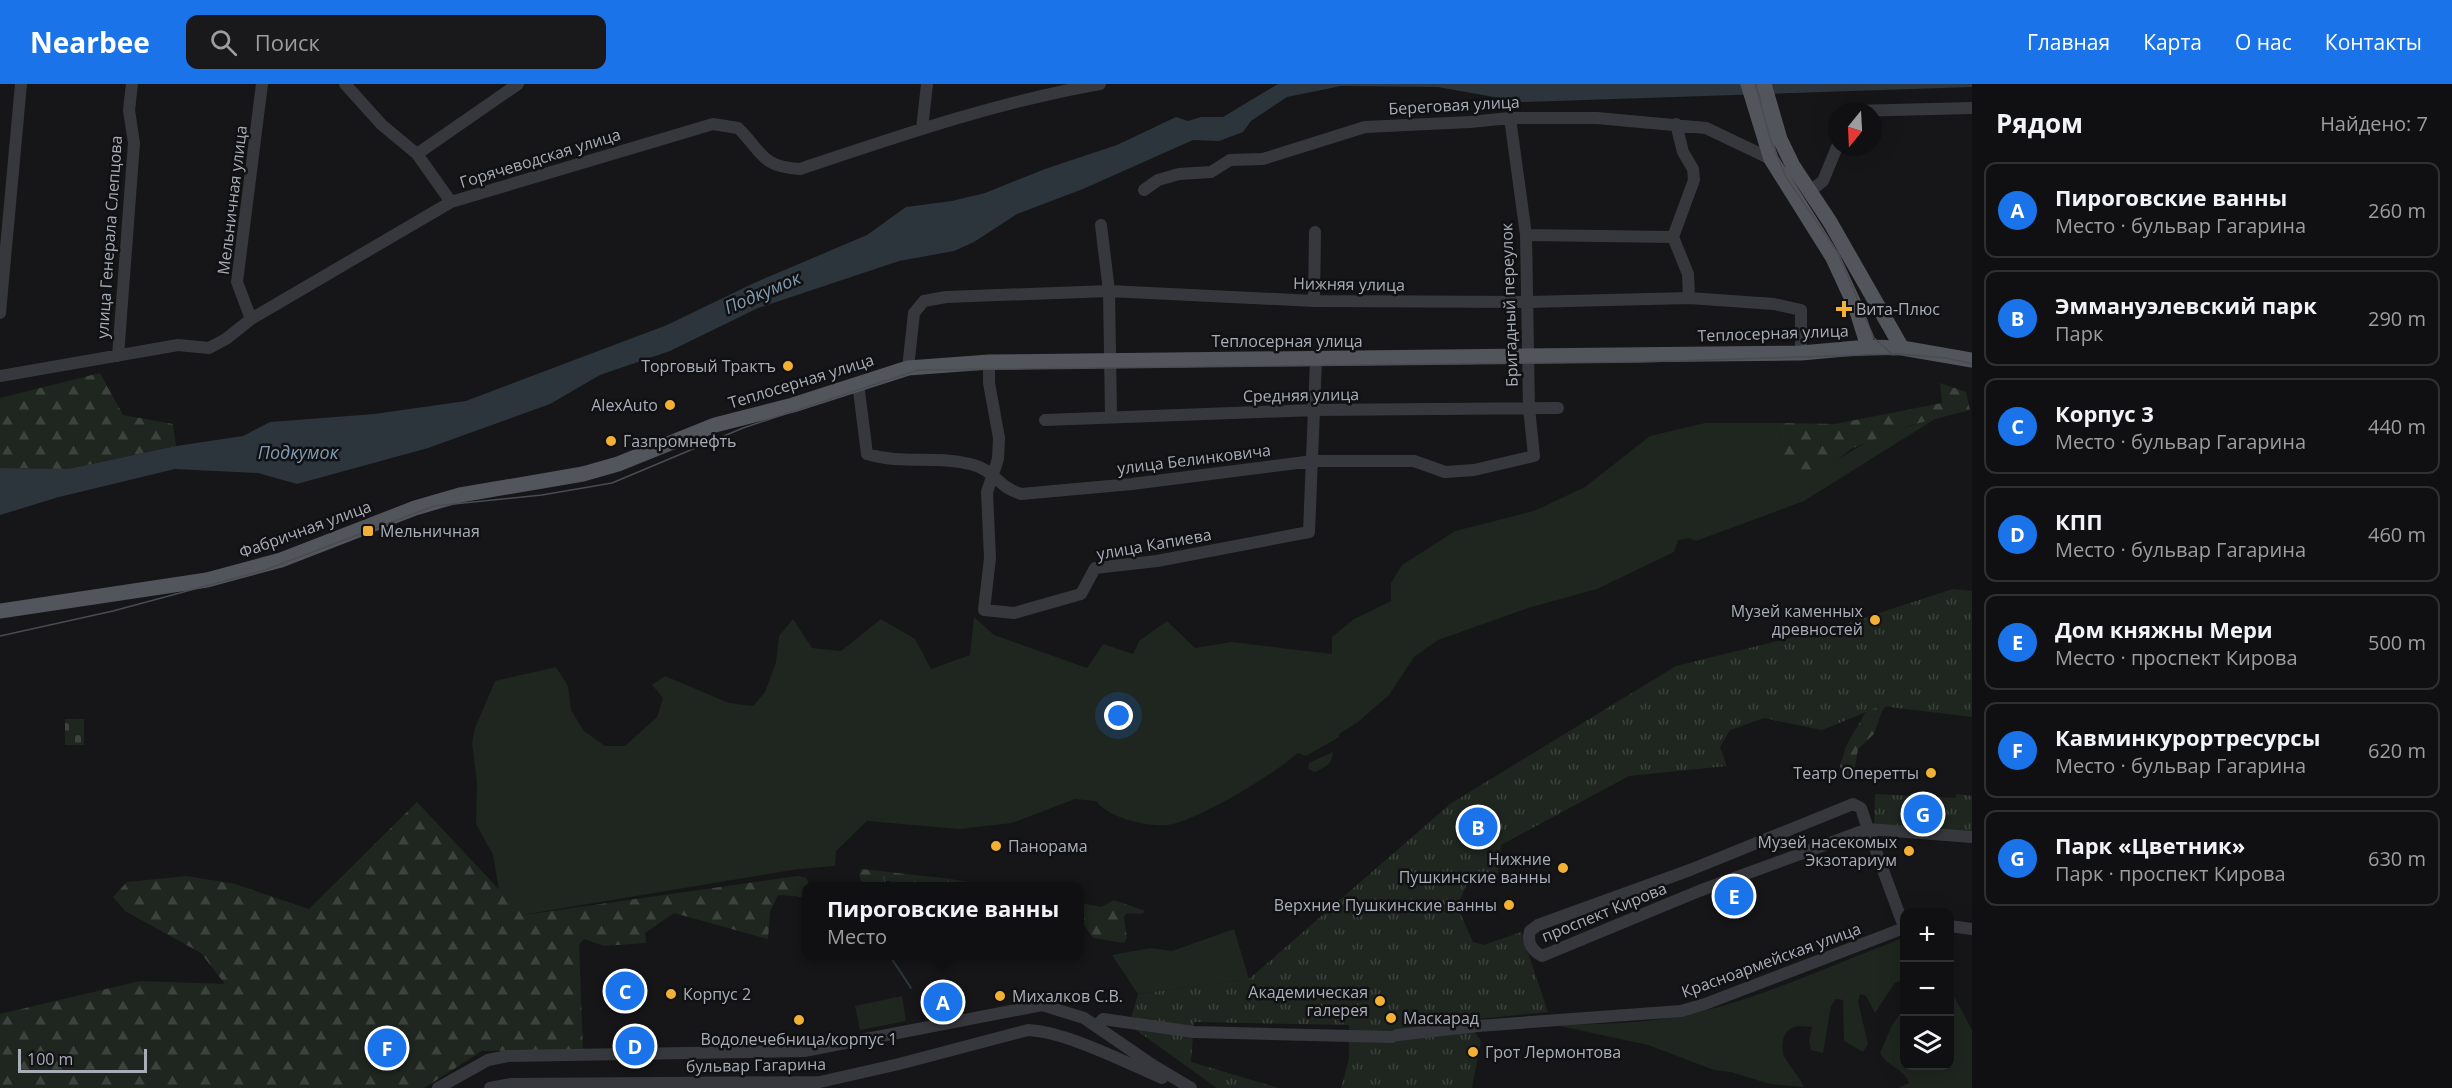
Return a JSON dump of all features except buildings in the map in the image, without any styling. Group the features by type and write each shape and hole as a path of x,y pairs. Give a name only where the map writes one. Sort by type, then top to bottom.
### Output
{"main road":[{"path":"1748,84 1764,143 1771,159 1833,258 1856,308 1868,347"},
{"path":"1764,84 1780,139 1793,166 1830,222 1902,348"},
{"name":"Теплосерная улица","path":"618,464 715,425 793,405 908,368 989,362 1802,353 1868,347 1902,348 1972,360"},
{"name":"Фабричная улица","path":"0,611 228,575 281,560 415,508 460,495 584,474 618,464"}],"street":[{"path":"0,313 21,84"},
{"name":"улица Генерала Слепцова","path":"118,356 134,143 129,110 132,84"},
{"name":"Мельничная улица","path":"251,319 237,282 262,84"},
{"path":"345,84 382,125 417,154 451,202"},
{"path":"417,154 518,84"},
{"path":"922,129 927,84"},
{"name":"Горячеводская улица","path":"0,376 178,345 209,348 226,339 251,319 451,202 713,124 738,128 757,153 769,164 800,169 922,129 1048,93 1100,84"},
{"path":"1882,110 1972,108"},
{"name":"Береговая улица","path":"1144,190 1158,180 1179,174 1211,172 1230,160 1263,159 1365,127 1470,122 1510,117 1597,118 1706,128 1771,159"},
{"name":"Бригадный переулок","path":"1510,117 1526,235 1528,408 1534,456"},
{"path":"1676,124 1683,152 1693,169 1694,180 1673,237 1688,274 1689,298"},
{"path":"1809,192 1823,181 1833,156"},
{"path":"1101,225 1108,291 1111,417"},
{"path":"1314,301 1315,232"},
{"path":"1526,235 1673,237"},
{"name":"Нижняя улица","path":"908,368 914,313 924,302 946,297 1108,291 1314,301 1528,302 1689,298 1774,304 1801,310 1802,353"},
{"path":"1313,461 1316,360"},
{"path":"989,362 989,383 999,438 995,474"},
{"name":"улица Белинковича","path":"858,383 867,454 889,461 949,460 972,464 995,474 1005,489 1021,494 1132,484 1313,461 1414,461 1445,472 1474,470 1534,456"},
{"name":"Средняя улица","path":"1045,420 1314,410 1558,408"},
{"name":"улица Капиева","path":"995,474 987,492 990,558 984,610 1014,613 1081,594 1095,568 1157,561 1309,532 1313,461"},
{"name":"проспект Кирова","path":"1868,829 1861,808 1856,804 1849,805 1690,870 1538,925 1529,934 1532,948 1542,956 1699,891 1868,829 1972,837"},
{"name":"Красноармейская улица","path":"1868,829 1900,915"},
{"path":"1690,870 1699,891"},
{"path":"1954,927 1972,929"},
{"name":"Красноармейская улица","path":"1096,1026 1103,1019 1194,1032 1394,1036 1478,1026 1681,1011 1900,930"},
{"name":"бульвар Гагарина","path":"438,1088 488,1060 508,1056 804,1051 912,1032 1028,1006 1042,1005 1084,1018 1189,1088"},
{"name":"бульвар Гагарина","path":"490,1088 511,1084 820,1082 1028,1030 1049,1033 1189,1088"}],"green space":[{"path":"100,373 123,415 173,424 176,446 68,469 0,468 0,398"},
{"path":"1940,383 1966,392 1970,410 1908,426 1851,449 1834,463 1813,470 1793,469 1779,455 1773,443 1782,438 1775,423 1835,424 1942,403"},
{"path":"1935,419 1804,501 1696,541 1689,538 1678,540 1674,552 1597,589 1528,608 1438,640 1414,657 1389,695 1358,722 1339,734 1339,737 1306,756 1298,753 1238,794 1203,813 1173,824 1154,825 1131,821 1110,812 1096,801 1075,799 1012,823 960,829 867,821 836,851 835,866 798,869 522,915 499,890 493,855 476,824 477,783 472,743 475,728 495,681 556,667 568,686 571,710 584,731 605,746 625,746 657,717 663,698 652,685 665,676 729,703 753,706 765,692 776,662 779,636 793,619 812,648 841,651 881,619 915,639 931,669 970,655 974,617 994,635 1087,668 1103,644 1133,654 1139,641 1167,621 1195,648 1231,642 1332,654 1332,637 1354,619 1391,601 1391,583 1402,565 1455,531 1534,511 1585,487 1650,436 1705,423 1775,423 1782,438 1834,463 1882,436"},
{"path":"1953,589 1972,591 1972,717 1881,706 1822,730 1764,718 1730,730 1720,747 1727,766 1629,776 1501,845 1498,874 1466,886 1457,906 1473,942 1484,945 1521,932 1548,1012 1467,1020 1481,1041 1472,1088 1341,1088 1349,1059 1349,1025 1194,1022 1191,1062 1279,1088 1217,1088 1129,1025 1138,994 1249,979 1450,804 1676,666 1839,626"},
{"path":"1878,691 1895,695 1882,711 1874,734 1858,749 1854,772 1845,780 1840,766 1846,746"},
{"path":"65,719 84,719 84,745 65,745"},
{"path":"1333,752 1332,759 1325,767 1315,772 1308,769 1309,763"},
{"path":"1875,794 1955,798 1957,794 1972,796 1972,836 1874,829"},
{"path":"417,802 523,915 798,876 806,878 808,882 802,882 802,897 778,895 770,912 768,939 674,913 645,933 646,943 604,946 584,939 579,945 583,1050 482,1051 424,1088 0,1088 0,1014 140,981 225,984 201,953 125,911 113,897 127,882 187,876 235,884 309,909"},
{"path":"861,869 967,882 862,882 859,875"},
{"path":"1114,900 1145,911 1142,914 1127,913 1124,917 1127,938 1124,943 1093,938 1084,925 1084,904 1101,907"},
{"path":"1234,929 1249,979 1138,994 1112,955 1151,948 1172,951"},
{"path":"1900,940 1900,981 1895,983 1875,1013 1866,996 1860,994 1858,1001 1868,1044 1863,1052 1844,1041 1843,1000 1836,999 1831,1006 1823,1053 1811,1050 1809,1040 1812,1027 1794,1027 1786,1033 1782,1046 1783,1054 1804,1087 1770,1084 1731,1072 1714,1070 1648,1045 1555,1025 1645,1021 1674,1017 1730,1004"},
{"path":"902,996 906,1021 860,1030 855,1006"},
{"path":"1954,996 1972,1030 1972,1088 1898,1088 1909,1083 1903,1074 1880,1053 1892,1025 1900,1014 1900,1070 1954,1070"}],"water":[{"name":"Подкумок","path":"1278,84 1972,84 1972,87 1522,102 1438,87 1341,86 1287,97 1251,121 1243,132 1219,141 1193,140 1083,189 1017,214 974,242 954,251 899,261 758,308 670,351 600,375 550,404 428,448 297,484 258,473 175,469 59,497 0,515 0,468 68,469 176,446 243,436 270,422 374,414 466,401 667,325 754,283 867,235 906,207 952,201 985,193 1045,169 1117,145 1176,117 1188,121 1201,117 1223,117"}],"waterway":[{"path":"884,877 885,882"},
{"path":"893,960 911,988"}],"tram line":[{"path":"1755,84 1771,141 1786,177 1838,253 1874,338 1893,355"},
{"path":"0,636 113,611 265,570 434,506 542,495 612,483 743,428 918,370 1638,362 1898,354 1946,358 1972,364"}],"place":[{"name":"Вита-Плюс","path":"1844,309"},
{"name":"Торговый Трактъ","path":"788,366"},
{"name":"AlexAuto","path":"670,405"},
{"name":"Газпромнефть","path":"611,441"},
{"name":"Мельничная","path":"368,531"},
{"name":"Музей каменных древностей","path":"1875,620"},
{"name":"Театр Оперетты","path":"1931,773"},
{"name":"Парк «Цветник»","path":"1923,814"},
{"name":"Эммануэлевский парк","path":"1478,827"},
{"name":"Панорама","path":"996,846"},
{"name":"Музей насекомых Экзотариум","path":"1909,851"},
{"name":"Нижние Пушкинские ванны","path":"1563,868"},
{"name":"Дом княжны Мери","path":"1734,896"},
{"name":"Верхние Пушкинские ванны","path":"1509,905"},
{"name":"Корпус 3","path":"625,991"},
{"name":"Корпус 2","path":"671,994"},
{"name":"Михалков С.В.","path":"1000,996"},
{"name":"Академическая галерея","path":"1380,1001"},
{"name":"Пироговские ванны","path":"943,1002"},
{"name":"Маскарад","path":"1391,1018"},
{"name":"Водолечебница/корпус 1","path":"799,1020"},
{"name":"КПП","path":"635,1046"},
{"name":"Кавминкурортресурсы","path":"387,1048"},
{"name":"Грот Лермонтова","path":"1473,1052"}]}
